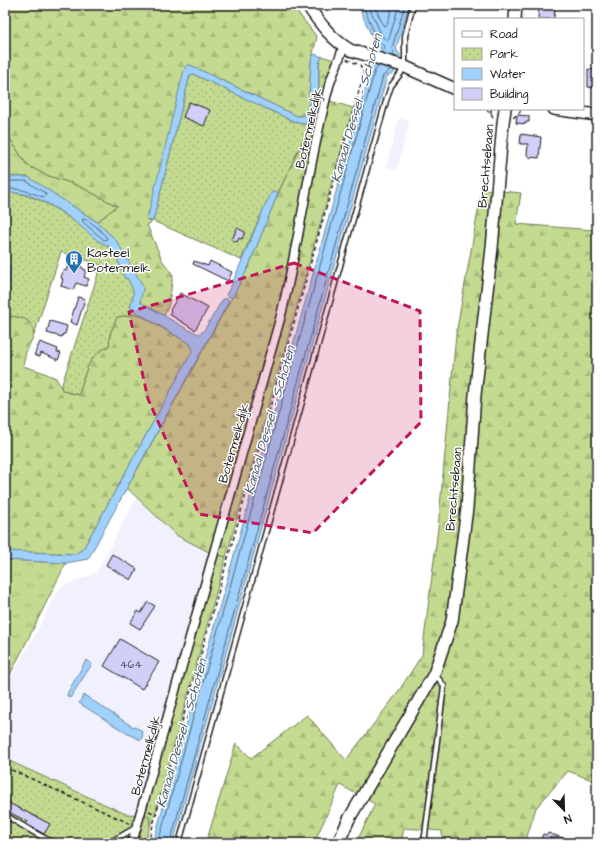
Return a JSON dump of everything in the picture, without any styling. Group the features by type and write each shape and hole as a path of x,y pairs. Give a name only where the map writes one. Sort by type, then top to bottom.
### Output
{"main road":[{"path":"515,18 516,5"},
{"path":"310,6 327,31 344,46 366,56 401,65 454,89"},
{"name":"Brechtsebaan","path":"338,843 350,819 434,674 452,620 467,508 476,395 505,110"},
{"path":"561,110 597,115"}],"street":[{"name":"Botermelkdijk","path":"132,843 138,827 289,285 312,161 328,93 344,46"}],"lane":[{"path":"179,843 386,101 391,86 401,73 401,65 405,58 405,36 413,5"},
{"path":"424,843 444,686 434,674"},
{"path":"5,815 34,833 54,843"},
{"path":"109,843 138,827"}],"path":[{"path":"148,843 364,73 363,68 360,65 345,58 344,46"},
{"path":"487,110 491,113 495,123"},
{"path":"512,121 514,116 520,112 520,110"},
{"path":"5,767 138,827"},
{"path":"143,808 156,815"}],"highlighted area":[{"path":"294,263 420,311 421,422 313,533 199,514 148,399 129,312"}],"shaded area":[{"path":"399,118 410,121 397,170 386,167"},
{"path":"142,488 176,535 209,552 135,816 126,814 5,759 5,689 61,587 96,573"}],"green space":[{"path":"5,5 292,5 317,37 311,62 308,112 302,116 297,116 190,65 147,220 152,222 147,225 162,260 173,275 169,304 164,316 140,302 116,240 97,222 117,206 77,185 46,175 27,165 5,131"},
{"path":"321,56 335,60 324,99 353,108 226,557 209,552 176,535 127,488 249,266 278,193 315,115 319,98 319,64"},
{"path":"193,74 295,122 306,125 311,123 278,193 275,191 266,203 241,260 153,221 190,75"},
{"path":"5,131 27,165 46,175 77,185 117,206 97,222 28,177 5,177"},
{"path":"482,189 521,193 516,224 594,230 597,199 597,782 568,771 536,808 525,843 442,843 442,831 404,828 401,843 356,843 375,804 340,785 314,843 206,843 236,743 251,758 307,715 346,760 396,695 422,655 438,528 456,334"},
{"path":"11,192 35,198 57,210 112,250 125,279 127,278 133,289 131,309 138,314 117,317 110,334 109,346 91,360 85,372 79,395 63,391 61,387 101,265 61,252 34,335 30,323 25,319 12,316 5,324 5,307 10,269 5,257 5,194"},
{"path":"138,314 190,344 193,350 83,549 75,554 5,551 5,324 12,316 25,319 33,325 34,335 26,352 23,366 56,378 63,391 79,395 85,373 91,361 101,350 109,346 110,334 117,317"},
{"path":"209,552 226,557 155,814 150,826 149,816 135,816"},
{"path":"5,560 66,563 5,685"},
{"path":"5,759 126,814 141,814 149,816 150,826 145,843 5,843"}],"water":[{"path":"358,5 409,5 396,49 400,55 394,73 387,76 173,843 153,843 372,64 376,65 381,48 374,44"},
{"path":"315,54 322,57 319,65 318,105 316,114 312,121 305,124 295,122 193,74 190,75 153,221 147,220 186,66 190,65 297,116 302,116 308,112 311,62 313,55"},
{"path":"5,177 28,177 97,222 116,240 142,284 143,289 140,302 189,330 199,334 203,332 223,299 228,299 229,301 88,559 66,563 5,560 5,551 75,554 83,549 193,350 190,344 131,309 133,289 127,278 125,279 118,260 111,249 97,240 66,215 41,200 29,195 16,193 5,194"},
{"path":"275,191 278,193 249,266 232,298 226,295 266,203 272,192"},
{"path":"5,257 10,269 9,292 5,307"},
{"path":"87,660 92,664 70,698 67,696 68,692"},
{"path":"84,695 130,725 141,730 143,735 141,740 128,734 79,703"}],"building":[{"path":"539,5 555,5 554,18 538,18"},
{"path":"588,69 597,70 597,88 588,87"},
{"path":"189,102 210,110 204,126 183,117"},
{"path":"517,115 529,116 529,122 526,122 526,124 516,123"},
{"path":"521,134 541,137 539,158 529,157 527,155 528,144 520,144"},
{"path":"237,228 245,232 242,239 239,238 237,242 232,240"},
{"path":"194,261 208,266 210,261 232,272 228,281 193,264"},
{"name":"Kasteel Botermelk","path":"68,264 82,267 86,270 84,277 89,279 86,286 76,283 73,290 61,286 63,270 66,271"},
{"path":"180,293 208,308 195,330 169,314"},
{"path":"78,297 85,299 77,325 70,322"},
{"path":"50,321 67,326 65,334 63,334 62,337 47,333"},
{"path":"40,342 58,349 57,352 61,353 58,360 41,353 40,357 34,355"},
{"path":"112,554 137,569 131,580 106,565"},
{"path":"148,602 155,606 140,629 130,623 138,611 141,613"},
{"path":"120,639 159,662 142,689 104,666"},
{"path":"5,801 50,824 44,834 26,824 28,822 5,810"},
{"path":"548,833 575,843 540,842 543,834 547,835"}],"place":[{"name":"Kasteel Botermelk","path":"74,274"}],"water label":[{"name":"Kanaal Dessel - Schoten","path":"356,108"},
{"name":"Kanaal Dessel - Schoten","path":"269,420"},
{"name":"Kanaal Dessel - Schoten","path":"181,733"}]}
